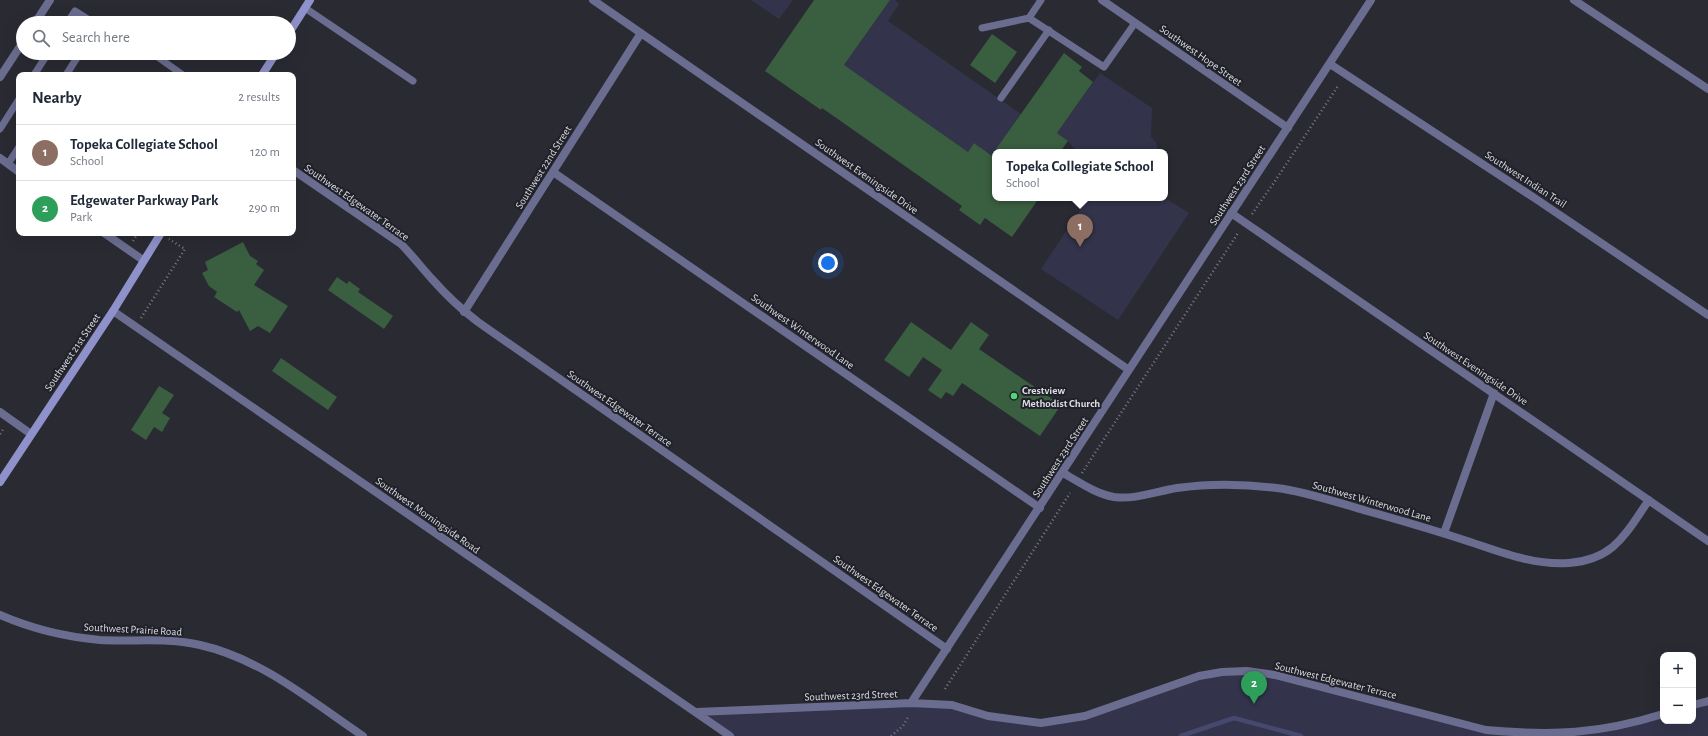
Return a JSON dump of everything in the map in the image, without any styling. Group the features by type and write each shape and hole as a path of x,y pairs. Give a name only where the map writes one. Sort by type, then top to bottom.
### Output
{"main road":[{"path":"296,22 310,0"},
{"path":"264,72 272,60"},
{"name":"Southwest 21st Street","path":"0,482 113,311 158,236"}],"street":[{"path":"40,16 50,0"},
{"name":"Southwest Eveningside Drive","path":"593,0 1129,370"},
{"name":"Southwest Hope Street","path":"1102,0 1288,128"},
{"name":"Southwest 23rd Street","path":"696,712 911,703 1063,473 1371,0"},
{"path":"1574,0 1708,89"},
{"name":"Southwest 22nd Street","path":"464,312 641,34"},
{"path":"0,77 16,53"},
{"name":"Southwest Indian Trail","path":"1330,64 1540,202 1708,315"},
{"path":"0,158 16,170"},
{"name":"Southwest Edgewater Terrace","path":"296,172 401,244 415,257 448,297 464,312 947,649"},
{"name":"Southwest Winterwood Lane","path":"553,172 1040,508"},
{"name":"Southwest Eveningside Drive","path":"1232,213 1708,541"},
{"path":"108,236 143,260"},
{"name":"Southwest Morningside Road","path":"113,311 730,736"},
{"path":"1444,533 1494,393"},
{"path":"0,412 32,434"},
{"name":"Southwest Winterwood Lane","path":"1063,473 1099,493 1114,497 1126,498 1163,490 1212,485 1284,489 1337,502 1444,533 1525,559 1544,563 1568,563 1583,561 1608,552 1621,541 1649,500"},
{"name":"Southwest Prairie Road","path":"0,615 42,631 67,636 101,640 157,640 184,642 230,654 253,663 279,679 363,736"},
{"name":"Southwest Edgewater Terrace","path":"911,703 952,705 988,716 1041,723 1085,716 1199,676 1222,672 1246,671 1275,675 1486,730 1516,734 1546,735 1605,733 1660,715"},
{"path":"1696,704 1708,701"}],"lane":[{"path":"982,28 1028,18 1041,0"},
{"path":"305,8 413,81"},
{"path":"72,16 75,11 83,16"},
{"path":"1028,18 1049,30 1104,67 1135,23"},
{"path":"1001,98 1049,30"},
{"path":"36,72 44,60"},
{"path":"68,72 76,60"},
{"path":"162,60 179,72"},
{"path":"0,129 16,104"},
{"path":"8,164 16,152"}],"path":[{"path":"1252,214 1338,86"},
{"path":"1081,474 1238,233"},
{"path":"135,327 185,249 165,236"},
{"path":"945,689 1070,493"},
{"path":"890,736 903,726 908,717"}],"shaded area":[{"path":"751,0 793,0 779,19"},
{"path":"890,0 895,0 899,4 888,21 1021,114 997,149 992,149 992,156 974,143 968,152 862,78 837,75"},
{"path":"1100,73 1152,108 1151,137 1156,142 1157,149 1075,149 1068,141 1057,133"},
{"path":"1168,200 1189,213 1118,320 1041,269 1086,201"},
{"path":"1247,671 1486,730 1546,735 1660,715 1660,724 1696,724 1696,704 1708,701 1708,736 730,736 696,712 952,705 988,716 1063,721 1185,680"}],"building":[{"path":"814,0 890,0 844,65 968,152 974,143 992,156 992,201 1037,201 1012,237 985,218 980,225 959,210 962,206 822,108 821,110 765,71"},
{"path":"992,34 1017,52 995,83 970,65"},
{"path":"1064,53 1082,67 1079,71 1093,82 1057,133 1068,141 1062,149 996,149"},
{"path":"243,242 250,256 258,261 256,264 264,270 254,285 288,306 270,333 258,326 250,331 239,310 237,312 214,297 217,292 209,286 202,273 208,270 205,262"},
{"path":"337,277 347,284 349,281 360,289 358,292 393,316 384,329 328,290"},
{"path":"911,322 951,350 971,322 989,335 979,349 1061,405 1040,436 962,383 953,396 946,392 941,399 928,390 942,370 923,357 909,377 884,360"},
{"path":"281,358 337,397 328,410 272,371"},
{"path":"159,386 174,395 162,413 170,418 162,432 154,427 146,440 131,430"}],"waterway":[{"path":"1181,736 1234,718 1301,736"}],"place":[{"name":"Topeka Collegiate School","path":"1080,247"},
{"name":"Crestview Methodist Church","path":"1014,396"},
{"name":"Edgewater Parkway Park","path":"1254,704"}]}
